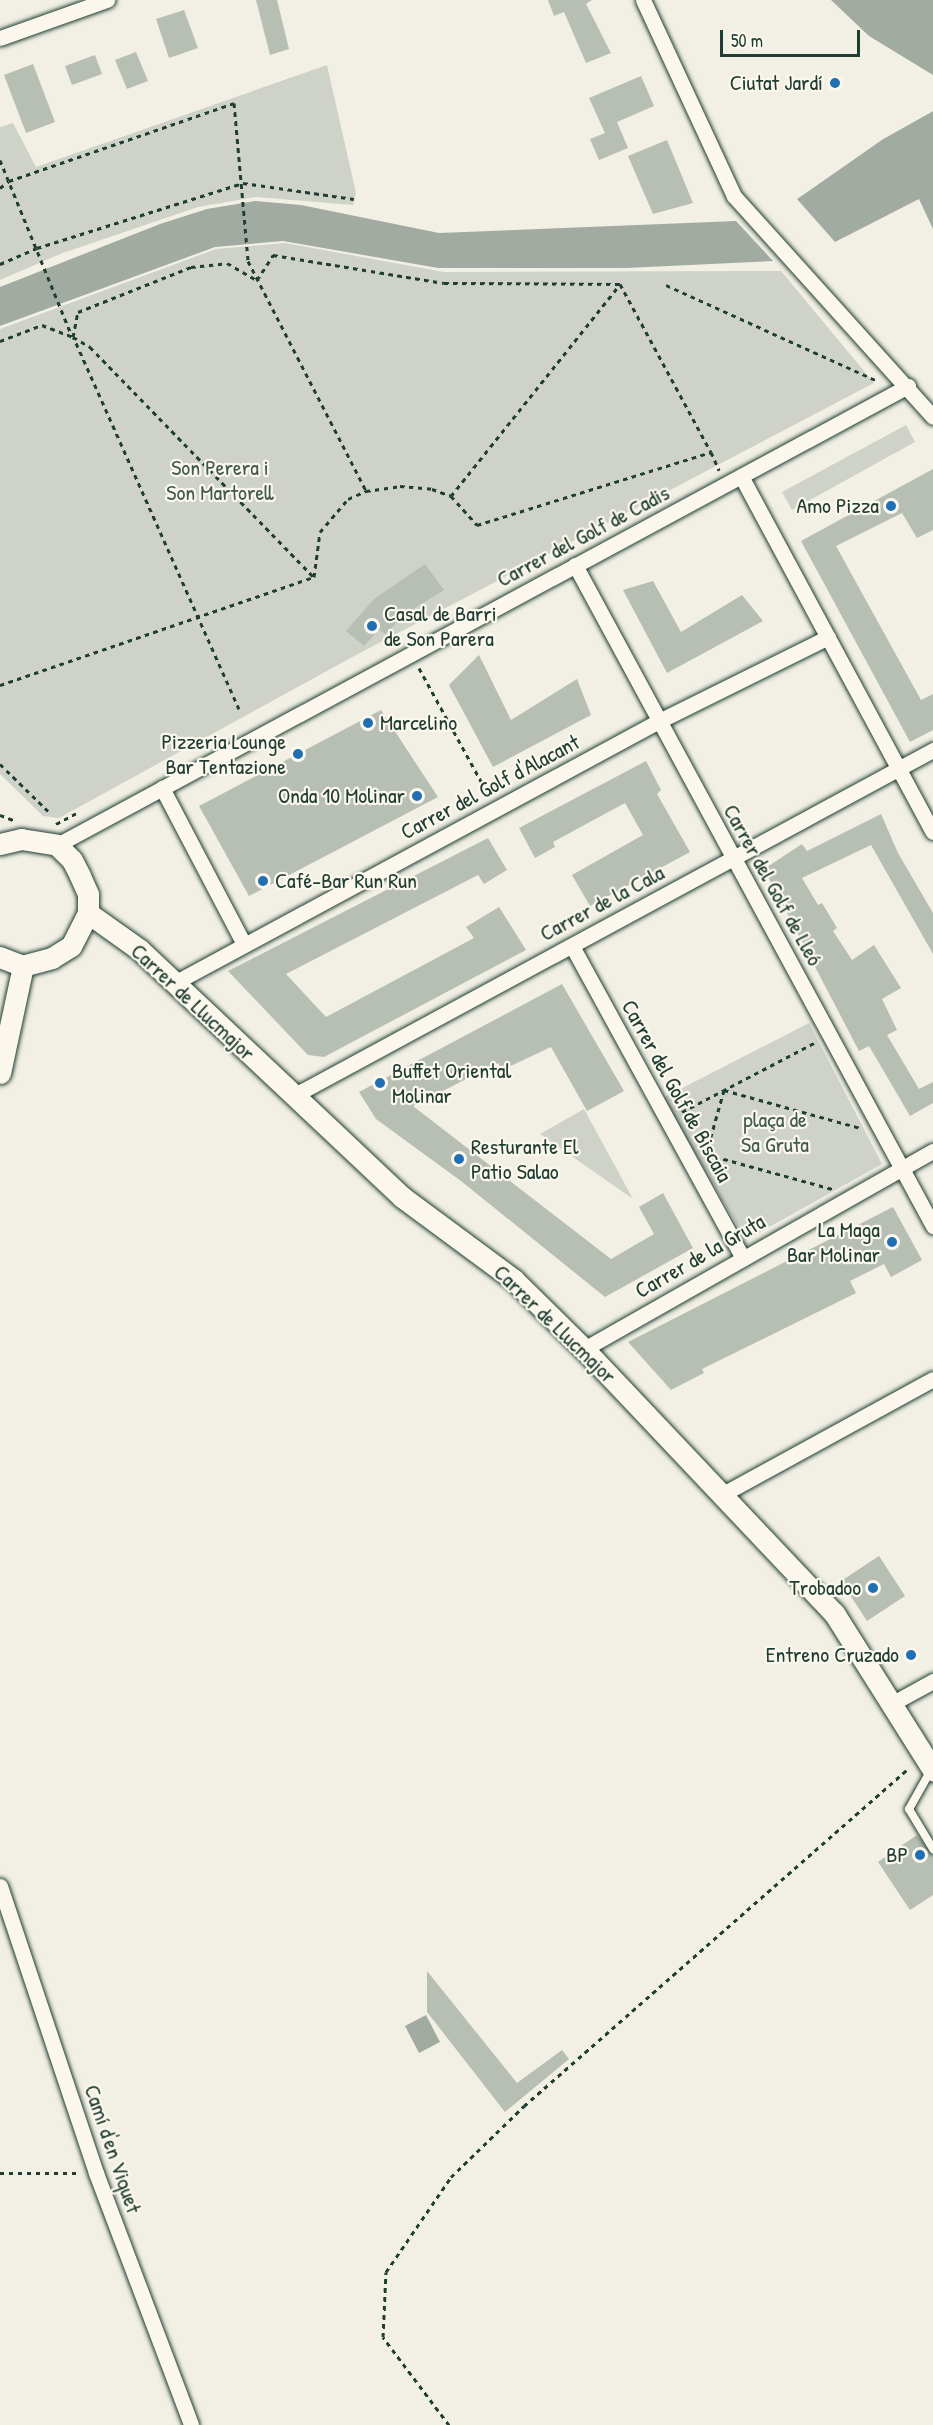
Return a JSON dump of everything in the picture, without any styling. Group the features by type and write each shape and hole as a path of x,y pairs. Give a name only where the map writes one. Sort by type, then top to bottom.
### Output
{"street":[{"path":"0,38 106,0"},
{"path":"644,0 734,196 908,386 933,417"},
{"name":"Carrer del Golf de Cadis","path":"57,845 908,386"},
{"path":"741,476 933,832"},
{"name":"Carrer del Golf de Lleó","path":"575,565 657,722 933,1226"},
{"name":"Carrer del Golf d'Alacant","path":"176,982 657,722 828,637"},
{"name":"Carrer de la Cala","path":"293,1096 933,750"},
{"path":"162,788 244,944"},
{"path":"0,844 21,839 57,845 72,860 88,894 88,913 70,946 52,958 23,966 0,957"},
{"name":"Carrer de Llucmajor","path":"88,913 140,950 402,1197 514,1280 584,1349 834,1613 930,1764"},
{"name":"Carrer del Golf de Biscaia","path":"572,946 743,1258"},
{"path":"0,1072 23,966"},
{"name":"Carrer de la Gruta","path":"584,1349 933,1150"},
{"path":"723,1494 933,1379"},
{"path":"893,1703 933,1681"},
{"name":"Camí d'en Viquet","path":"0,1886 96,2173 190,2425"}],"lane":[{"path":"930,1764 909,1809 933,1849"}],"path":[{"path":"0,188 9,181 234,103 243,183 248,261 366,491"},
{"path":"0,160 65,322 239,709"},
{"path":"0,264 37,248 243,183 354,199"},
{"path":"257,280 273,255 444,282 620,284"},
{"path":"73,338 78,312 191,267 228,262 257,280"},
{"path":"620,284 726,484"},
{"path":"452,496 620,284"},
{"path":"666,285 888,386"},
{"path":"0,342 42,325 90,347 314,577"},
{"path":"314,577 320,531 348,499 366,491 414,486 452,496 477,525 711,452"},
{"path":"0,685 314,577"},
{"path":"411,654 496,809"},
{"path":"0,764 49,812"},
{"path":"667,1120 829,1035"},
{"path":"724,1090 883,1134"},
{"path":"724,1090 706,1154 853,1195"},
{"path":"449,2425 383,2337 386,2272 451,2177 524,2106 930,1764"},
{"path":"0,2173 96,2173"}],"green space":[{"path":"327,65 356,193 353,205 256,197 198,207 60,254 0,280 0,127 13,123 36,167"},
{"name":"Son Perera i Son Martorell","path":"285,243 444,272 781,271 874,383 356,655 59,818 43,816 0,774 0,329 216,249"},
{"path":"906,425 915,442 792,510 782,492"},
{"name":"plaça de Sa Gruta","path":"809,1023 882,1164 746,1240 663,1098"},
{"path":"584,1109 633,1199 540,1134"}],"shaded area":[{"path":"831,0 933,0 933,75 869,36"},
{"path":"933,111 933,229 919,199 835,242 797,199 883,139"},
{"path":"255,201 301,205 439,233 736,221 773,261 627,268 438,268 283,241 215,247 0,326 0,287 160,224 207,209"},
{"path":"426,2015 440,2042 419,2053 405,2026"}],"pier":[{"path":"933,108 933,111 883,139 797,199 881,136"}],"building":[{"path":"256,0 277,0 289,49 270,55"},
{"path":"548,0 592,0 586,4 611,53 586,63 564,12 554,16"},
{"path":"184,10 198,48 169,58 156,19"},
{"path":"136,52 148,81 127,89 115,60"},
{"path":"95,55 102,74 72,85 65,66"},
{"path":"33,64 55,122 26,133 4,75"},
{"path":"641,76 654,106 617,122 628,148 599,160 590,139 605,133 589,98"},
{"path":"667,140 693,203 653,214 628,156"},
{"path":"933,469 933,530 917,538 902,513 836,546 921,700 933,694 933,730 910,742 801,541"},
{"path":"425,564 444,590 405,614 385,634 379,630 364,646 346,631 374,599"},
{"path":"653,581 681,632 742,595 763,621 667,673 623,590"},
{"path":"479,655 511,720 577,679 591,715 493,767 449,685"},
{"path":"381,710 438,797 249,896 199,806"},
{"path":"646,761 661,790 657,794 690,852 590,906 572,875 643,835 625,803 553,842 555,847 535,858 519,828"},
{"path":"881,814 898,853 933,913 933,954 871,845 802,878 818,905 822,903 837,928 833,931 852,960 874,945 901,988 882,999 897,1030 887,1035 919,1089 933,1082 933,1103 910,1116 869,1046 859,1051 764,869 802,844 807,851"},
{"path":"488,838 507,870 484,884 478,875 286,974 326,1017 474,938 466,927 499,907 526,950 324,1057 308,1055 228,971"},
{"path":"562,984 624,1091 587,1111 551,1047 502,1070 498,1063 413,1106 611,1259 654,1234 639,1207 663,1193 693,1248 605,1297 461,1181 376,1119 359,1092"},
{"path":"893,1207 922,1260 891,1277 884,1264 850,1281 856,1293 702,1369 704,1373 671,1390 628,1342"},
{"name":"Trobadoo","path":"879,1556 905,1596 867,1621 841,1581"},
{"path":"917,1835 933,1855 933,1895 910,1910 878,1862"},
{"path":"427,1971 517,2083 562,2050 569,2059 505,2112 427,2012"}],"place":[{"name":"Ciutat Jardí","path":"835,83"},
{"name":"Amo Pizza","path":"891,506"},
{"name":"Casal de Barri de Son Parera","path":"372,626"},
{"name":"Marcelino","path":"368,723"},
{"name":"Pizzeria Lounge Bar Tentazione","path":"298,754"},
{"name":"Onda 10 Molinar","path":"417,796"},
{"name":"Café-Bar Run Run","path":"263,881"},
{"name":"Buffet Oriental Molinar","path":"380,1083"},
{"name":"Resturante El Patio Salao","path":"459,1159"},
{"name":"La Maga Bar Molinar","path":"892,1242"},
{"name":"Trobadoo","path":"873,1588"},
{"name":"Entreno Cruzado","path":"911,1655"},
{"name":"BP","path":"920,1855"}]}
